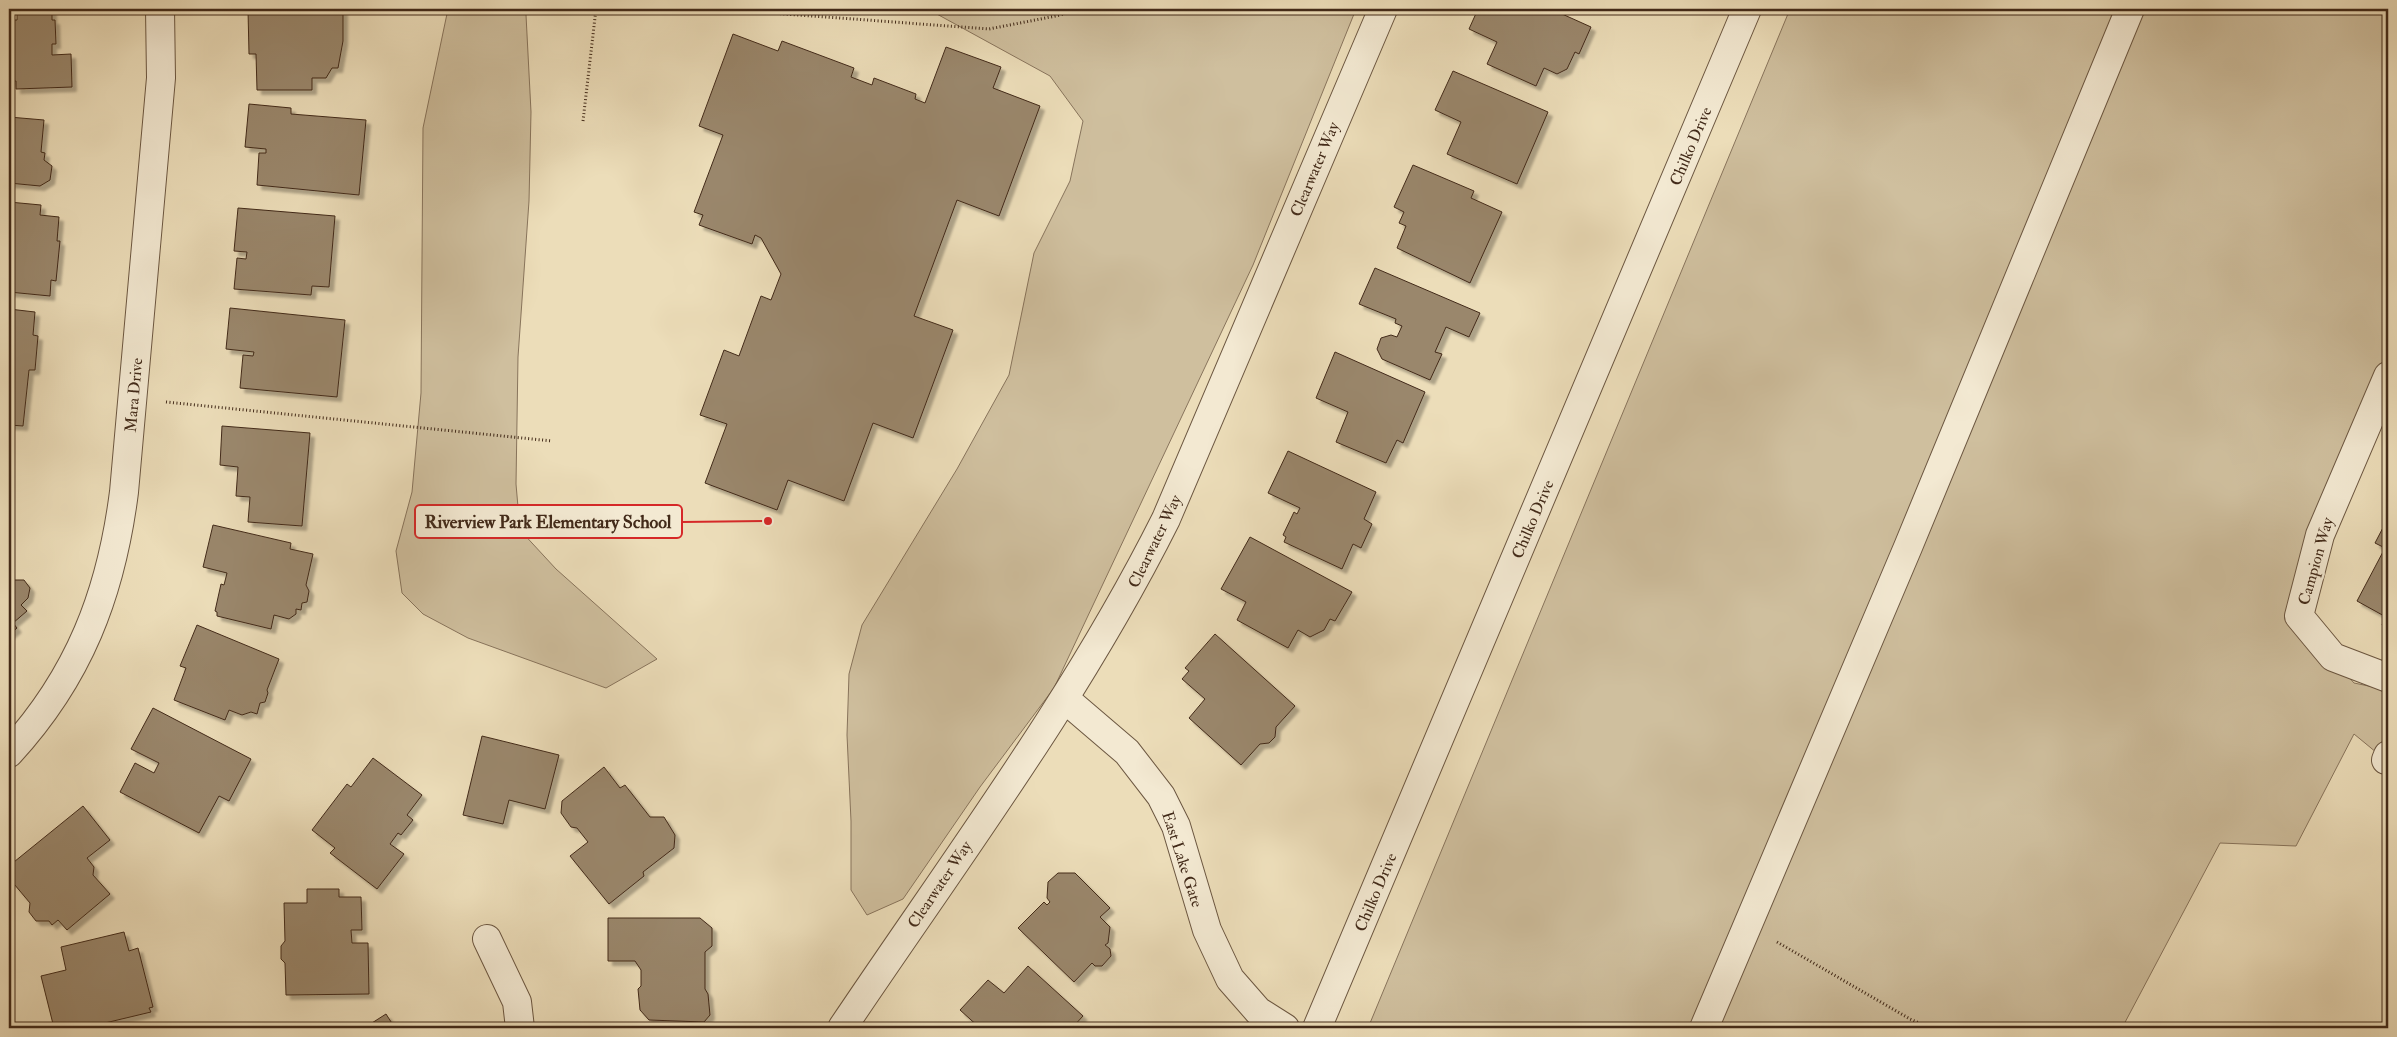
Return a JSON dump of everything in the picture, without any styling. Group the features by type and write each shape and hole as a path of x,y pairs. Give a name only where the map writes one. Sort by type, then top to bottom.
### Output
{"street":[{"name":"Mara Drive","path":"9,753 42,713 69,674 98,606 115,546 124,492 161,78 160,9"},
{"name":"Clearwater Way","path":"842,1028 1065,698 1132,588 1166,519 1383,9"},
{"name":"Chilko Drive","path":"1317,1028 1747,9"},
{"path":"1704,1028 1908,547 2130,9"},
{"name":"Campion Way","path":"2388,376 2320,535 2299,616 2333,657 2388,678"},
{"name":"East Lake Gate","path":"1065,698 1127,752 1161,796 1176,826 1204,922 1230,979 1258,1011 1285,1028"},
{"path":"487,939 517,1002 520,1028"}],"path":[{"path":"583,121 596,9"},
{"path":"717,9 989,29 1061,15 1070,9"},
{"path":"161,401 552,441"},
{"path":"1748,926 1910,1019 1931,1028"}],"shaded area":[{"path":"448,9 529,9 526,15 531,112 529,201 518,357 516,484 520,530 556,569 657,659 606,688 468,638 423,614 402,593 396,551 412,492 421,393 423,128"},
{"path":"864,9 1356,9 1253,265 1054,688 980,787 903,899 867,915 851,890 851,821 847,735 849,674 862,625 957,469 1009,375 1034,253 1070,181 1083,121 1050,76 935,13 865,11"},
{"path":"1790,9 2388,9 2388,424 2374,429 2287,607 2354,683 2388,690 2388,762 2354,734 2296,846 2220,843 2122,1028 1368,1028"}],"building":[{"path":"17,9 52,9 52,20 55,20 56,44 52,44 52,55 71,54 72,87 16,89 16,81 9,81 9,20 17,20"},
{"path":"1478,9 1551,9 1591,27 1579,54 1575,52 1567,69 1557,74 1544,68 1536,86 1487,64 1497,42 1469,29"},
{"path":"248,10 343,10 343,41 338,68 332,68 326,78 312,78 312,90 257,90 256,54 249,54"},
{"path":"733,34 778,51 782,41 854,68 851,77 872,85 874,78 916,94 915,99 925,103 946,47 1001,67 993,88 1040,106 999,216 957,200 914,316 953,330 913,438 873,423 844,501 788,480 777,510 705,483 727,424 700,415 724,350 739,356 761,296 771,300 781,274 761,238 755,235 752,244 699,225 703,215 694,212 723,135 699,126"},
{"path":"1453,71 1548,112 1517,184 1447,154 1461,122 1435,110"},
{"path":"249,104 291,108 291,114 366,120 359,195 257,185 259,153 266,153 266,149 245,147"},
{"path":"9,117 44,120 41,152 45,153 44,160 52,166 50,180 40,186 9,183"},
{"path":"1413,165 1474,191 1471,198 1502,212 1470,283 1397,248 1406,226 1399,223 1404,212 1394,207"},
{"path":"9,202 41,205 40,215 59,217 57,241 60,241 56,281 51,280 50,296 9,292"},
{"path":"238,208 335,216 329,287 312,286 311,295 234,289 237,258 246,259 247,252 234,251"},
{"path":"1375,268 1480,313 1469,337 1446,327 1435,352 1442,354 1430,380 1382,359 1377,349 1381,338 1391,335 1397,337 1402,326 1395,323 1396,319 1359,304"},
{"path":"230,308 345,320 337,397 240,388 243,355 253,356 254,352 226,349"},
{"path":"9,309 35,312 33,335 38,336 35,370 29,370 23,426 9,425"},
{"path":"1335,352 1425,392 1403,443 1397,440 1386,463 1336,442 1348,412 1316,398"},
{"path":"222,426 310,433 302,526 248,522 250,497 236,496 238,467 220,465"},
{"path":"1288,451 1376,492 1364,519 1372,524 1361,548 1353,544 1342,569 1284,542 1286,537 1283,535 1294,512 1297,514 1300,508 1268,493"},
{"path":"2388,518 2388,629 2382,625 2386,617 2357,601 2385,548 2375,543"},
{"path":"213,525 291,543 290,549 313,554 306,585 309,591 307,602 302,603 301,610 296,609 296,614 289,619 274,615 271,629 217,616 215,611 221,584 224,585 227,573 203,567"},
{"path":"1250,537 1352,592 1335,621 1330,619 1324,630 1310,637 1298,630 1288,648 1237,620 1246,602 1221,589"},
{"path":"13,580 24,580 30,588 28,598 21,605 27,611 13,623 17,628 9,635 9,585"},
{"path":"197,625 279,659 267,690 265,702 260,703 257,714 251,712 242,715 229,710 225,720 174,700 186,668 180,666"},
{"path":"1215,634 1295,706 1276,727 1275,737 1269,743 1260,744 1241,765 1189,718 1205,699 1182,679 1189,671 1185,668"},
{"path":"153,708 251,759 229,801 219,796 199,833 120,792 135,763 154,773 159,763 131,749"},
{"path":"482,736 559,755 545,809 509,800 503,824 463,815"},
{"path":"373,758 422,795 407,815 413,820 401,835 398,833 390,844 404,854 377,889 330,853 335,848 312,830 347,784 351,787"},
{"path":"604,767 620,788 625,785 650,817 664,817 675,835 674,848 643,872 644,876 609,904 570,856 588,842 577,828 571,827 561,813 562,801"},
{"path":"83,806 110,840 87,858 94,867 93,875 110,894 67,930 58,920 52,925 49,921 36,921 29,912 30,903 9,878 9,866"},
{"path":"1058,873 1075,873 1110,908 1100,917 1110,927 1108,943 1105,945 1110,949 1111,956 1102,966 1095,966 1092,963 1074,982 1018,928 1044,902 1047,905 1050,902 1047,898 1048,882"},
{"path":"307,889 339,889 339,897 361,897 362,930 351,930 352,943 368,943 369,994 286,995 285,963 281,959 281,946 285,941 284,903 307,903"},
{"path":"608,918 700,918 712,928 712,946 705,952 705,989 708,994 710,1015 704,1022 649,1020 640,1010 638,989 641,986 641,970 635,961 608,961"},
{"path":"124,932 129,951 138,948 153,1007 149,1008 151,1012 84,1028 54,1028 41,976 66,970 61,947"},
{"path":"1028,966 1083,1016 1072,1028 980,1028 960,1010 988,980 1004,993"},
{"path":"386,1014 395,1028 364,1028"}],"place":[{"name":"Riverview Park Elementary School","path":"768,521"}]}
